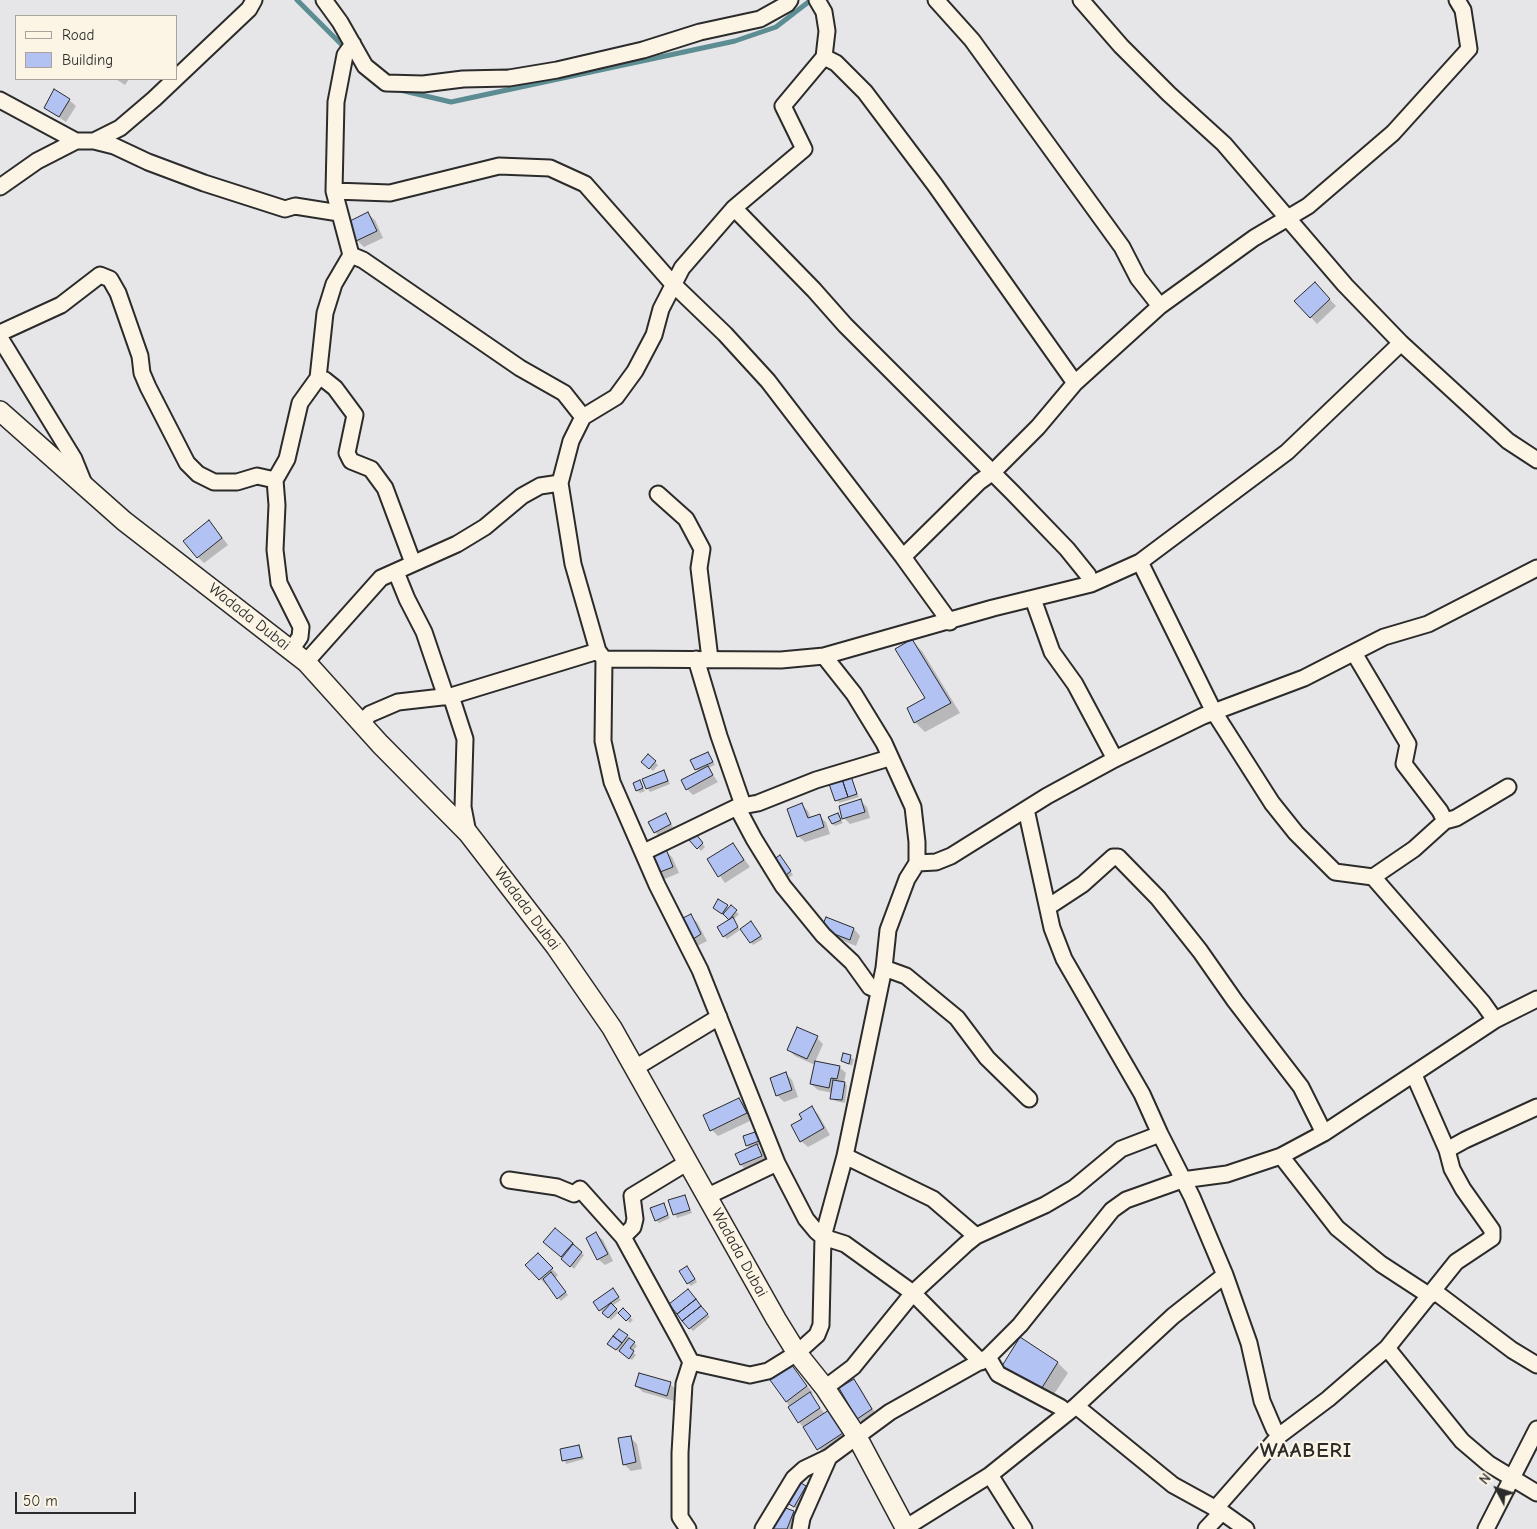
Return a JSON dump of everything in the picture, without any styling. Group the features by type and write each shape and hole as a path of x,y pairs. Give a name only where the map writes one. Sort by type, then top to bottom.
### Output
{"street":[{"path":"178,76 249,9 254,0"},
{"path":"324,0 365,66 386,83 423,84 463,79 509,78 643,50 700,32 760,19 787,4 790,0"},
{"path":"817,0 824,12 827,31 824,57 783,106 804,149 734,208 682,268 662,309 654,335 635,371 616,397 584,416 571,441 560,483 573,564 601,655 603,741 612,782 657,885 700,970 776,1162 806,1219 823,1237 845,1244 913,1293 998,1374 1060,1407 1072,1409 1172,1485 1218,1510 1246,1529"},
{"path":"936,0 972,40 1122,247 1138,278 1160,306"},
{"path":"1081,0 1121,46 1169,94 1224,144 1345,285 1401,344 1508,442 1537,460"},
{"path":"903,557 979,482 993,472 1038,426 1075,383 1160,306 1254,238 1314,201 1393,133 1469,48 1464,10 1457,0"},
{"path":"353,44 345,55 336,102 334,191 352,255 363,260 520,368 564,393 584,416"},
{"path":"824,57 836,62 865,92 935,185 1075,383"},
{"path":"94,141 120,128 174,80"},
{"path":"0,100 76,141"},
{"path":"0,187 37,162 76,141 94,141 114,146 148,162 204,184 285,209 295,206 339,213"},
{"path":"334,191 390,193 498,166 550,168 585,184 673,284 725,334 768,381 903,557 950,622"},
{"path":"734,208 814,290 845,325 993,472 1067,549 1088,574 1091,584"},
{"path":"291,650 300,637 301,627 279,584 275,550 277,505 274,480 287,459 300,403 318,378 325,313 334,284 352,255"},
{"path":"0,333 61,305 100,275 110,279 118,293 134,338 148,387 187,462 198,474 214,482 237,482 257,476 274,480"},
{"path":"0,338 74,459 86,488"},
{"path":"362,722 370,714 398,702 448,697 547,665 601,655 781,660 824,656 1091,584 1140,562 1287,452 1401,344"},
{"path":"318,378 325,380 335,388 355,416 346,453 351,461 371,469 385,488 413,563"},
{"name":"Wadada Dubai","path":"0,411 124,521 306,662 386,750 468,833 556,946 612,1028 797,1353 825,1388 856,1435 905,1529"},
{"path":"306,662 381,578 457,544 485,527 522,496 540,486 560,483"},
{"path":"658,494 686,519 702,550 699,568 703,659 719,736 740,806 754,839 783,886 823,935 852,962 870,987 879,991"},
{"path":"1140,562 1214,712 1248,769 1296,833 1335,872 1373,877 1495,1020"},
{"path":"916,863 936,862 951,856 1026,809 1115,759 1214,712 1304,678 1384,637 1428,624 1537,568"},
{"path":"396,572 407,600 424,632 465,739 462,807 468,833"},
{"path":"1033,599 1052,652 1075,684 1115,759"},
{"path":"1354,653 1408,744 1404,764 1440,811 1445,821"},
{"path":"691,1362 750,1375 768,1372 797,1353 817,1335 821,1325 823,1237 845,1156 884,968 888,930 916,863 917,842 913,808 889,758 884,743 854,694 824,656"},
{"path":"644,852 740,806 758,803 816,780 889,758"},
{"path":"1373,877 1414,849 1445,821 1456,818 1508,787"},
{"path":"1026,809 1052,928 1064,959 1142,1094 1182,1180 1192,1197 1226,1275 1249,1343 1262,1401 1274,1429 1280,1435"},
{"path":"1048,907 1083,884 1113,857 1118,857 1158,898 1200,951 1235,1001 1301,1087 1324,1133"},
{"path":"884,968 906,976 957,1018 988,1058 1029,1099"},
{"path":"763,1529 794,1478 804,1469 829,1457 856,1435 890,1412 984,1360 1020,1325 1112,1210 1126,1200 1182,1180 1227,1174 1281,1156 1324,1133 1495,1020 1537,999"},
{"path":"635,1068 719,1017"},
{"path":"1206,1529 1218,1510 1280,1435 1328,1398 1387,1348 1456,1262 1492,1238 1492,1230 1462,1189 1452,1169 1447,1150 1422,1088 1414,1075"},
{"path":"1447,1150 1474,1135 1537,1107"},
{"path":"825,1388 853,1367 913,1293 976,1236 1045,1205 1074,1188 1121,1149 1160,1134"},
{"path":"845,1156 933,1199 976,1236"},
{"path":"1281,1156 1342,1233 1381,1264 1432,1294 1512,1350 1537,1365"},
{"path":"623,1237 633,1227 635,1219 632,1196 688,1162"},
{"path":"708,1196 776,1162"},
{"path":"509,1180 557,1187 574,1194 580,1189 623,1237 691,1362 684,1384 680,1453 680,1517 688,1529"},
{"path":"905,1529 990,1475 1072,1409 1173,1316 1226,1275"},
{"path":"1387,1348 1462,1441 1476,1454 1513,1479 1537,1492"},
{"path":"1486,1529 1537,1430"},
{"path":"800,1529 802,1518 829,1457"},
{"path":"990,1475 1024,1529"}],"building":[{"path":"54,89 70,99 59,117 44,108"},
{"path":"368,212 377,231 356,241 348,222"},
{"path":"1315,282 1330,299 1310,318 1294,301"},
{"path":"209,520 222,538 197,558 183,541"},
{"path":"912,639 951,703 914,723 907,708 925,698 895,649"},
{"path":"708,752 713,762 695,770 690,760"},
{"path":"648,754 656,761 649,769 641,762"},
{"path":"708,766 713,775 686,790 681,780"},
{"path":"664,770 668,781 646,789 642,779"},
{"path":"851,776 857,794 848,797 842,779"},
{"path":"842,779 848,797 835,801 829,784"},
{"path":"640,780 643,788 636,791 633,783"},
{"path":"861,799 865,812 842,819 839,806"},
{"path":"802,803 808,818 820,814 824,827 797,837 787,809"},
{"path":"666,813 671,824 654,833 648,822"},
{"path":"838,813 841,820 832,824 828,817"},
{"path":"696,834 703,843 697,849 689,840"},
{"path":"733,843 744,860 718,877 707,859"},
{"path":"666,849 673,867 655,874 648,857"},
{"path":"780,855 791,871 781,879 770,862"},
{"path":"718,899 728,905 722,914 713,908"},
{"path":"731,905 737,910 729,920 723,914"},
{"path":"691,914 701,934 690,941 679,920"},
{"path":"733,917 738,927 723,937 717,927"},
{"path":"826,917 854,928 850,940 821,929"},
{"path":"751,921 761,936 750,943 740,929"},
{"path":"797,1027 818,1036 807,1059 787,1050"},
{"path":"843,1053 851,1055 849,1064 841,1061"},
{"path":"815,1061 840,1066 837,1079 831,1078 829,1088 810,1084"},
{"path":"786,1072 792,1090 776,1096 770,1078"},
{"path":"833,1080 845,1082 842,1100 830,1099"},
{"path":"739,1098 747,1113 710,1131 703,1115"},
{"path":"812,1106 824,1128 800,1142 791,1125 802,1119 799,1114"},
{"path":"755,1132 759,1141 746,1146 743,1136"},
{"path":"757,1144 762,1156 740,1165 735,1154"},
{"path":"685,1195 690,1210 673,1215 668,1200"},
{"path":"664,1203 668,1215 655,1221 650,1208"},
{"path":"555,1228 573,1243 561,1257 543,1242"},
{"path":"596,1232 608,1254 597,1260 586,1238"},
{"path":"573,1244 582,1252 570,1267 561,1259"},
{"path":"538,1253 553,1268 539,1280 525,1265"},
{"path":"687,1266 695,1279 687,1284 679,1271"},
{"path":"551,1272 566,1292 557,1299 543,1279"},
{"path":"613,1288 619,1297 599,1311 593,1302"},
{"path":"688,1289 696,1299 677,1314 669,1304"},
{"path":"696,1299 701,1306 682,1321 677,1314"},
{"path":"611,1303 617,1309 608,1318 602,1313"},
{"path":"701,1306 708,1314 689,1329 682,1321"},
{"path":"623,1308 631,1316 626,1321 618,1313"},
{"path":"619,1329 628,1335 622,1343 613,1336"},
{"path":"613,1336 622,1343 616,1350 607,1344"},
{"path":"1020,1337 1058,1362 1040,1391 1002,1366"},
{"path":"629,1338 635,1342 630,1348 634,1351 629,1359 619,1351"},
{"path":"791,1364 807,1386 786,1402 770,1380"},
{"path":"639,1373 671,1382 667,1396 635,1386"},
{"path":"854,1379 872,1409 857,1419 839,1388"},
{"path":"810,1392 820,1408 798,1423 788,1407"},
{"path":"829,1410 843,1433 817,1450 803,1427"},
{"path":"631,1436 636,1462 623,1465 618,1438"},
{"path":"579,1445 582,1457 562,1461 560,1449"},
{"path":"796,1480 806,1486 794,1507 784,1501"},
{"path":"780,1506 794,1511 787,1529 772,1529"}],"waterway":[{"path":"297,0 346,49"},
{"path":"400,90 451,102 735,41 776,27 811,0"}],"district":[{"name":"WAABERI","path":"1306,1451"}]}
